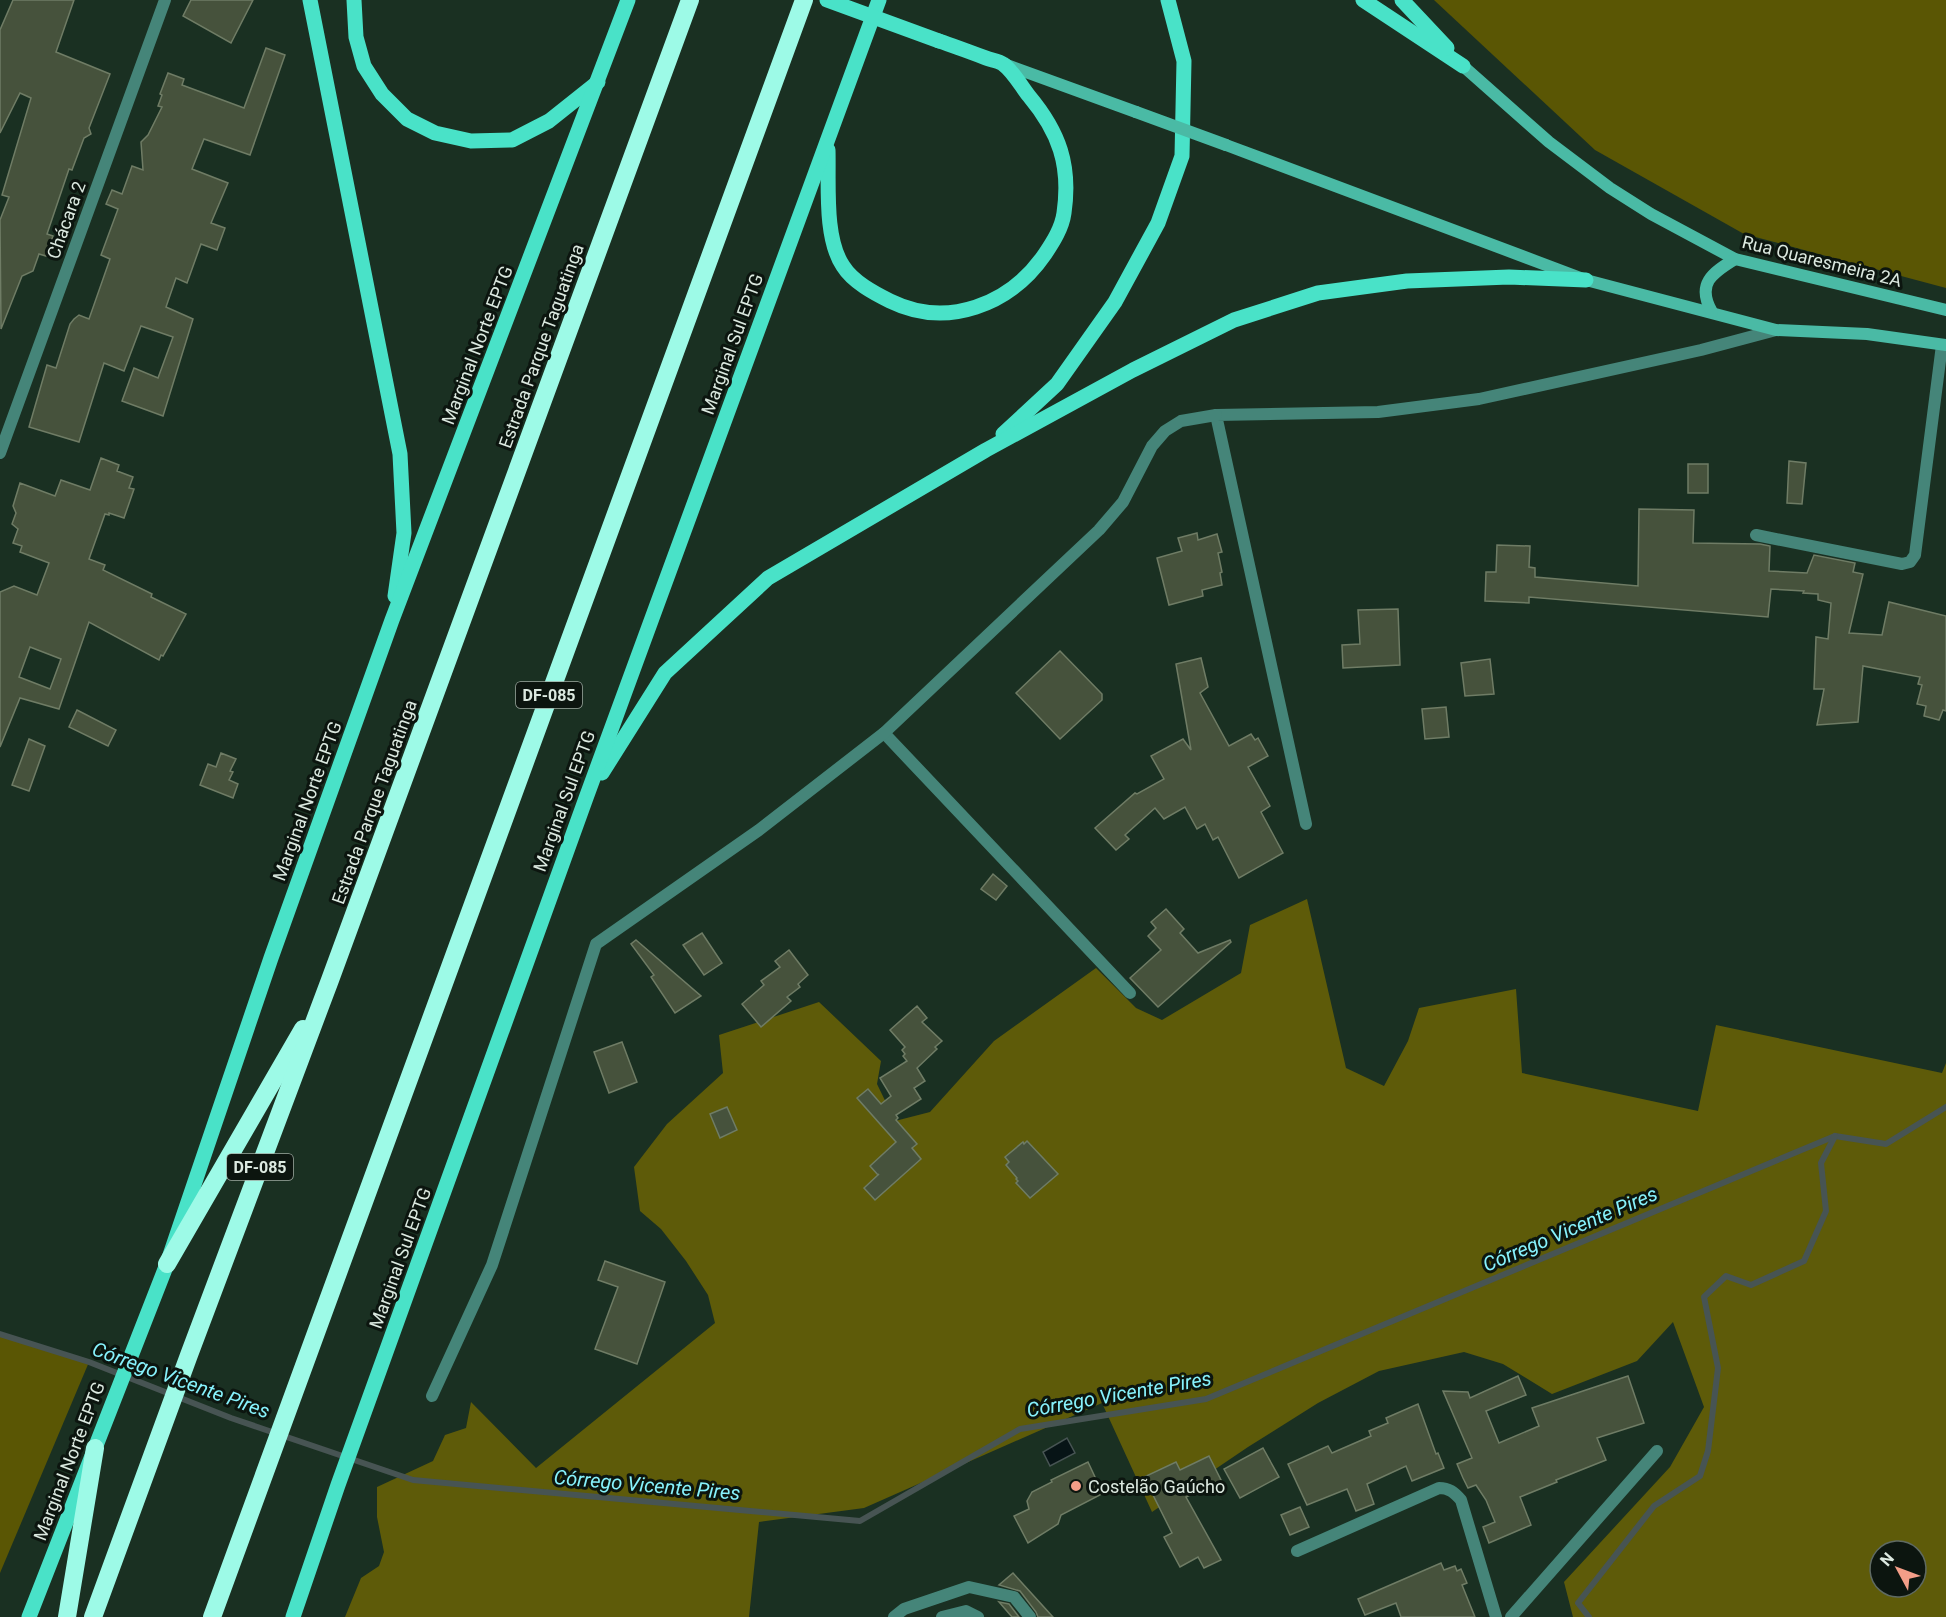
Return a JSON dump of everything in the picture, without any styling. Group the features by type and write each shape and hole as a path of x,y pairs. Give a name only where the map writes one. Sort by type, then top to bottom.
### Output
{"highway":[{"name":"Estrada Parque Taguatinga","path":"93,1617 690,0"},
{"name":"DF-085","path":"212,1617 804,0"},
{"path":"167,1264 330,980"},
{"path":"67,1617 95,1448"}],"main road":[{"path":"310,0 400,454 404,533 392,620"},
{"path":"354,0 356,37 364,66 382,94 407,119 435,133 471,141 512,140 549,121 598,82"},
{"name":"Marginal Norte EPTG","path":"29,1617 167,1264 271,958 392,620 628,0"},
{"path":"827,0 1226,145 1586,280 1776,330 1867,334 1944,345"},
{"name":"Marginal Sul EPTG","path":"293,1617 338,1485 586,798 879,0"},
{"path":"986,450 1057,384 1115,302 1158,224 1182,156 1184,61 1168,0"},
{"path":"1363,0 1463,66"},
{"path":"1402,0 1463,66"},
{"path":"828,141 829,200 833,243 843,266 855,279 879,296 905,308 935,314 971,309 1007,292 1035,269 1055,238 1064,216 1066,187 1062,152 1056,134 1041,111 1003,64"},
{"name":"Rua Quaresmeira 2A","path":"1463,66 1549,142 1610,188 1651,214 1735,259 1946,310"},
{"path":"1712,312 1706,301 1705,289 1710,277 1719,268 1735,259"},
{"path":"586,798 665,673 768,578 986,450 1133,370 1234,320 1318,293 1407,281 1509,277 1586,280"}],"street":[{"name":"Chácara 2","path":"0,453 165,0"},
{"path":"432,1396 492,1265 596,944 759,830 884,733 1099,530 1123,502 1152,446 1165,432 1181,421 1216,415 1378,412 1479,399 1701,350 1776,330"},
{"path":"1756,535 1902,564 1910,562 1915,555 1944,345"},
{"path":"1216,415 1306,824"},
{"path":"884,733 1130,993"},
{"path":"1511,1617 1657,1451"},
{"path":"1298,1551 1439,1488 1446,1488 1454,1491 1461,1500 1496,1617"},
{"path":"894,1617 904,1609 969,1587 1014,1597 1030,1617"},
{"path":"942,1617 966,1611 978,1617"}],"shaded area":[{"path":"1434,0 1946,0 1946,288 1744,234 1595,150"},
{"path":"1307,899 1346,1068 1384,1086 1408,1041 1419,1008 1516,989 1522,1073 1698,1111 1716,1025 1942,1073 1946,1063 1946,1617 1573,1617 1564,1582 1670,1467 1704,1407 1673,1322 1637,1361 1552,1394 1503,1364 1464,1352 1379,1371 1318,1403 1152,1512 1102,1403 864,1508 759,1522 749,1617 345,1617 361,1578 379,1566 384,1552 377,1517 377,1487 433,1461 445,1435 466,1428 471,1402 536,1468 715,1323 708,1295 686,1261 661,1229 640,1211 634,1167 667,1124 723,1073 719,1035 819,1002 881,1061 877,1084 895,1121 930,1112 994,1041 1096,968 1136,1008 1162,1020 1241,973 1250,925"},
{"path":"0,1334 89,1362 0,1573"},
{"path":"1067,1438 1075,1453 1050,1466 1043,1452"}],"building":[{"path":"13,0 74,0 56,52 110,74 89,128 91,134 84,138 72,170 69,169 47,234 53,236 46,256 39,254 33,271 22,276 1,329 0,220 9,197 2,195 31,98 20,93 0,133 0,30"},
{"path":"191,0 253,0 231,43 183,16"},
{"path":"266,48 285,55 250,155 204,139 192,169 228,183 211,223 225,228 217,250 201,244 187,283 176,278 166,307 193,319 163,416 122,401 134,368 158,378 173,337 141,326 124,371 104,363 79,442 29,427 47,365 56,368 70,324 74,319 79,315 89,319 110,259 101,255 118,209 106,204 112,190 122,194 132,166 143,170 141,142 148,135 162,107 158,106 162,95 160,94 168,73 184,79 182,85 244,108"},
{"path":"101,458 119,465 117,471 133,477 129,488 134,489 124,518 109,513 109,515 105,514 89,559 105,565 103,570 186,614 159,660 89,622 59,709 20,698 0,747 0,592 14,586 37,595 49,563 20,552 22,546 13,543 18,529 12,524 16,513 13,506 20,483 55,496 61,480 90,490","holes":["30,647 61,659 50,689 19,677"]},
{"path":"1789,461 1806,463 1802,504 1787,503"},
{"path":"1688,464 1708,464 1708,493 1688,493"},
{"path":"1639,509 1694,510 1693,543 1770,546 1769,571 1807,573 1814,555 1855,563 1853,572 1863,574 1849,633 1882,635 1889,602 1946,616 1946,711 1943,710 1939,720 1924,716 1926,706 1917,704 1922,685 1918,684 1920,677 1863,666 1858,722 1817,725 1824,689 1814,689 1816,637 1828,639 1831,603 1818,600 1818,594 1771,589 1768,617 1529,597 1529,603 1485,601 1486,572 1496,572 1497,545 1530,546 1529,567 1535,568 1535,577 1638,586"},
{"path":"1197,533 1198,540 1217,534 1222,552 1218,553 1222,585 1202,590 1203,596 1169,605 1157,558 1182,551 1178,538"},
{"path":"1398,609 1400,665 1343,668 1342,645 1360,644 1358,610"},
{"path":"1060,651 1102,694 1102,700 1060,739 1016,693"},
{"path":"1201,658 1208,687 1200,693 1229,746 1251,734 1255,740 1258,738 1268,756 1248,767 1270,806 1261,812 1283,853 1239,878 1218,837 1213,840 1205,824 1197,829 1185,807 1164,819 1155,808 1125,835 1129,839 1116,850 1095,828 1135,793 1164,779 1151,756 1183,739 1191,750 1176,664"},
{"path":"1490,659 1494,694 1465,696 1461,663"},
{"path":"1446,707 1449,737 1425,739 1422,709"},
{"path":"77,710 116,730 108,746 69,727"},
{"path":"29,739 45,746 29,791 12,785"},
{"path":"221,753 236,759 230,771 233,772 229,780 238,784 233,798 200,785 208,764 216,767"},
{"path":"993,874 1007,886 996,900 981,889"},
{"path":"1166,909 1184,929 1180,933 1198,953 1230,940 1231,942 1158,1007 1130,978 1161,950 1148,936 1156,928 1151,922"},
{"path":"702,933 722,963 704,975 683,945"},
{"path":"636,940 701,996 675,1013 651,977 654,975 631,944"},
{"path":"789,950 808,975 798,984 800,987 787,997 791,1001 761,1027 742,1004 764,985 761,981 780,967 775,961"},
{"path":"917,1006 927,1018 922,1022 942,1041 917,1068 925,1081 914,1088 921,1099 896,1115 898,1118 896,1120 917,1144 912,1148 921,1159 875,1200 864,1188 878,1175 870,1166 896,1142 857,1098 868,1089 881,1104 891,1096 880,1078 907,1061 902,1050 905,1047 890,1030"},
{"path":"622,1042 637,1082 609,1093 594,1052"},
{"path":"727,1107 737,1130 720,1138 710,1114"},
{"path":"1027,1141 1058,1174 1030,1198 1016,1183 1017,1178 1006,1165 1009,1162 1005,1157"},
{"path":"605,1261 665,1282 637,1364 595,1349 618,1287 598,1280"},
{"path":"1518,1376 1526,1395 1486,1411 1499,1443 1539,1426 1532,1408 1628,1376 1644,1423 1597,1438 1606,1460 1520,1497 1531,1525 1489,1543 1483,1527 1495,1522 1486,1500 1476,1485 1468,1488 1457,1464 1472,1458 1443,1391 1468,1392 1470,1398"},
{"path":"1418,1404 1436,1454 1438,1453 1444,1468 1412,1481 1406,1466 1367,1484 1374,1504 1356,1511 1347,1489 1307,1505 1288,1464 1328,1446 1332,1453 1371,1436 1369,1431 1388,1423 1386,1418"},
{"path":"1263,1448 1279,1477 1240,1498 1224,1469"},
{"path":"1209,1456 1221,1480 1186,1497 1221,1560 1204,1568 1198,1557 1180,1567 1164,1537 1172,1533 1144,1477 1176,1462 1180,1470"},
{"path":"1088,1462 1102,1492 1100,1495 1061,1515 1058,1524 1028,1543 1014,1516 1029,1509 1027,1501 1032,1492"},
{"path":"1300,1507 1309,1527 1290,1535 1281,1515"},
{"path":"1441,1563 1444,1570 1455,1566 1457,1571 1461,1569 1467,1583 1462,1585 1475,1617 1401,1617 1396,1603 1365,1615 1358,1599"},
{"path":"1013,1573 1053,1617 1038,1617 1020,1591 999,1585"},
{"path":"999,1602 1009,1604 1019,1617 1012,1617"}],"waterway":[{"name":"Córrego Vicente Pires","path":"0,1334 89,1362 231,1418 413,1480 860,1521 1020,1429 1206,1399 1835,1136 1886,1144 1946,1107"},
{"path":"1589,1617 1578,1603 1654,1506 1700,1476 1708,1451 1718,1368 1704,1297 1726,1276 1751,1285 1804,1261 1826,1211 1821,1163 1835,1136"}],"place":[{"name":"Costelão Gaúcho","path":"1076,1486"}]}
